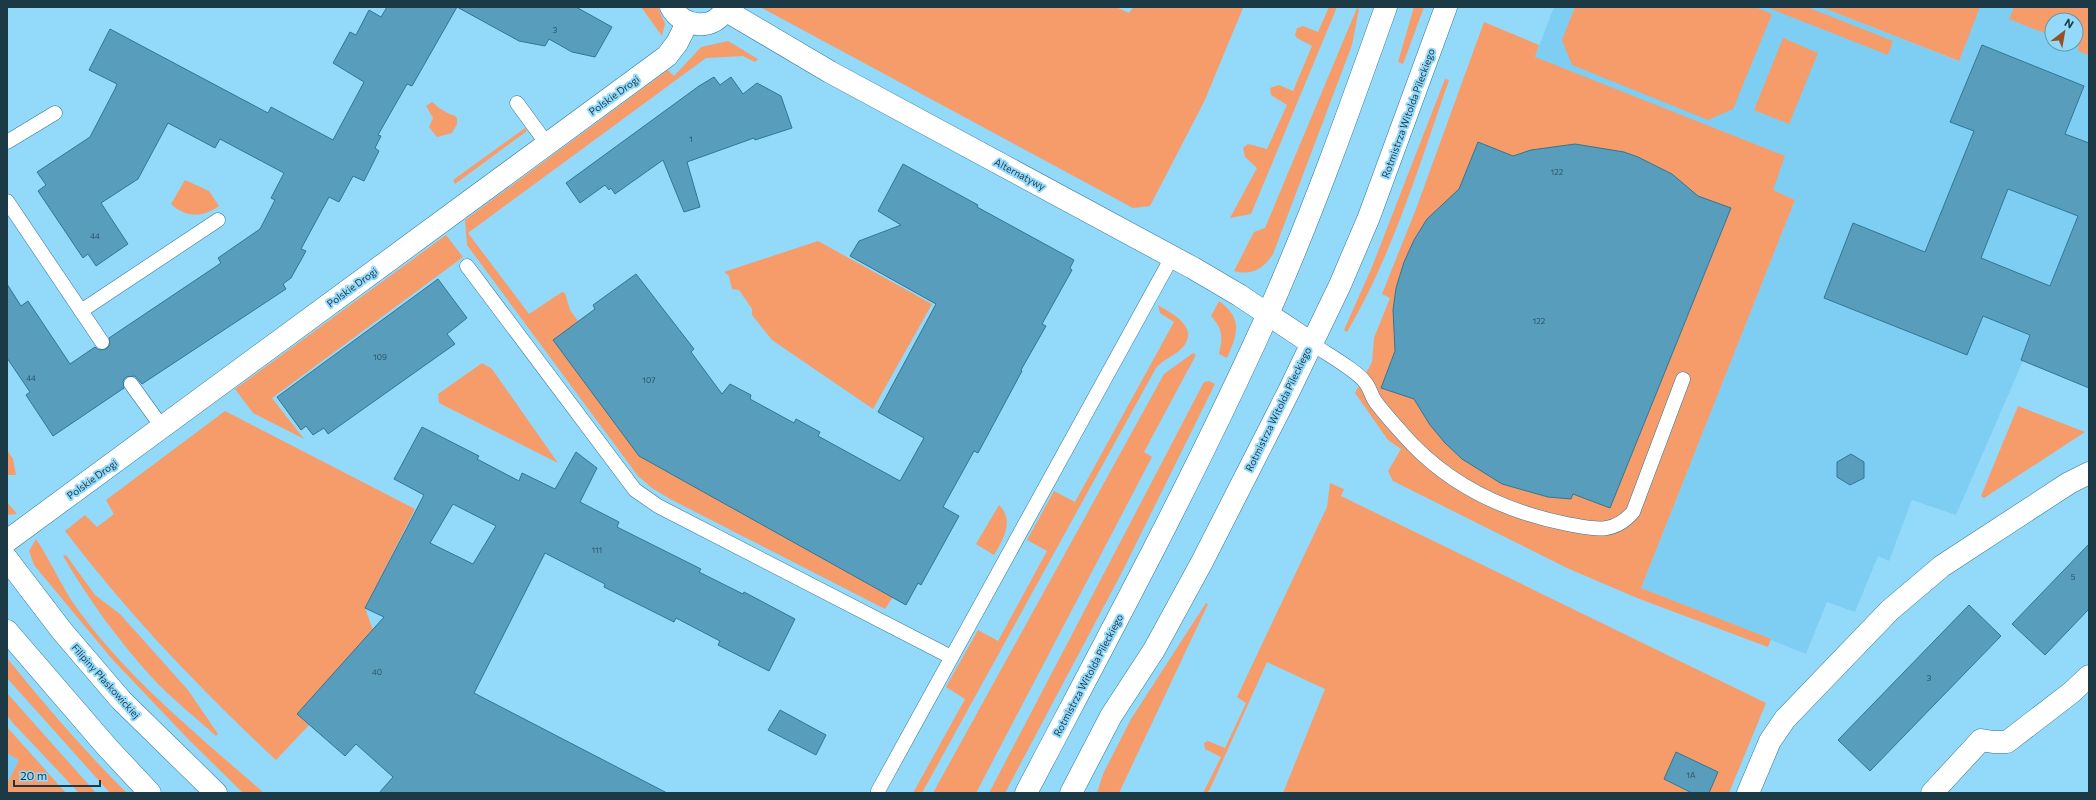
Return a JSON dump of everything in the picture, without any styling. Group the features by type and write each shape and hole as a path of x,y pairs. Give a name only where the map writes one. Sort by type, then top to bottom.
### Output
{"street":[{"path":"671,7 680,19 697,25 709,23 720,17 726,9"},
{"name":"Rotmistrza Witolda Pileckiego","path":"1026,793 1137,583 1268,314 1324,178 1386,7"},
{"name":"Rotmistrza Witolda Pileckiego","path":"1071,793 1111,716 1154,650 1198,568 1340,285 1369,217 1446,7"},
{"name":"Alternatywy","path":"726,9 830,72 1172,257 1239,295 1311,343"},
{"name":"Polskie Drogi","path":"7,541 667,56 677,43 688,23"},
{"path":"1748,793 1770,741 1785,719 1890,610 1942,566 2069,483 2089,473"},
{"name":"Filipiny Płaskowickiej","path":"7,559 62,631 121,700 216,793"},
{"path":"7,631 92,730 150,793"},
{"path":"1932,793 1981,740 2007,742 2072,692 2089,676"}],"lane":[{"path":"517,103 547,144"},
{"path":"7,142 55,113"},
{"path":"7,201 102,342"},
{"path":"81,311 218,220"},
{"path":"878,791 1172,257"},
{"path":"467,266 635,490 658,506 951,657"},
{"path":"1311,343 1365,382 1375,400 1414,445 1461,486 1494,502 1530,515 1598,530 1617,525 1627,519 1633,512 1683,379"},
{"path":"131,384 162,427"}],"shaded area":[{"path":"641,7 658,7 665,24 662,36"},
{"path":"760,7 1116,7 1129,13 1133,7 1243,8 1204,102 1150,206 1133,208"},
{"path":"1329,7 1337,7 1251,214 1230,218 1257,168 1245,157 1243,148 1248,144 1267,149 1287,105 1271,95 1270,88 1279,85 1293,91 1312,46 1297,38 1295,35 1297,28 1303,26 1318,32"},
{"path":"1414,7 1424,7 1403,64 1398,62"},
{"path":"1554,7 1821,7 1958,61 1980,7 2089,7 2089,380 2086,387 2023,361 1956,515 1912,500 1889,561 1878,556 1855,612 1827,602 1806,654 1641,588 1795,200 1773,190 1535,57"},
{"path":"1575,7 1755,7 1772,14 1733,109 1708,120 1572,65 1562,40"},
{"path":"1766,7 1807,7 1893,41 1888,55"},
{"path":"1821,7 1980,7 1959,61"},
{"path":"2014,7 2089,8 2089,55 2081,52 2084,52 2084,12 2044,12 2044,33 2009,19"},
{"path":"1357,8 1359,9 1352,45 1273,254 1266,264 1256,270 1246,273 1234,271 1254,232 1265,228"},
{"path":"1484,22 1539,45 1535,57 1785,156 1773,190 1795,200 1641,588 1771,639 1768,647 1637,598 1567,568 1393,481 1388,471 1401,449 1388,440 1355,393 1372,362 1374,338 1390,298 1382,294 1416,209"},
{"path":"1783,38 1818,53 1789,124 1754,110"},
{"path":"728,41 758,59 755,62 743,56 706,58 468,233 529,314 562,292 565,293 570,310 578,321 593,311 893,597 885,609 672,500 652,488 638,476 467,245 465,220 668,70 674,76 701,47"},
{"path":"1445,79 1449,80 1404,209 1378,272 1347,332 1344,330 1372,267"},
{"path":"432,102 442,110 457,118 457,124 452,133 437,137 429,127 433,118 426,106"},
{"path":"525,128 527,131 455,184 453,180"},
{"path":"185,180 209,191 219,206 206,213 194,215 177,209 171,204"},
{"path":"446,235 463,257 272,398 304,439 253,413 235,389"},
{"path":"818,241 932,304 873,409 772,340 752,315 752,309 739,290 732,289 729,276 724,272"},
{"path":"1219,301 1232,314 1236,327 1234,341 1227,358 1219,354 1221,334 1218,325 1211,316"},
{"path":"1158,305 1170,312 1182,322 1188,333 1187,340 1180,350 1156,368 922,793 913,793 965,699 946,687 978,630 998,641 1047,551 1027,540 1054,491 1075,502 1174,322 1160,313"},
{"path":"1193,353 1196,355 1144,452 1152,457 976,793 933,793 1164,374"},
{"path":"482,363 492,369 558,463 439,403 438,394"},
{"path":"1209,381 1215,384 1121,574 1005,793 989,793 1204,382"},
{"path":"2018,406 2085,432 1984,498 1981,496"},
{"path":"225,411 415,509 365,608 373,630 297,714 309,725 276,760 192,678 139,621 65,531 85,515 97,527 114,514 106,500"},
{"path":"7,450 13,459 16,475 7,475"},
{"path":"1330,483 1344,489 1341,496 1766,703 1729,793 1283,793 1325,689 1267,662 1210,789 1207,793 1203,793 1221,757 1205,749 1204,743 1208,741 1225,748 1246,703 1237,697 1327,507"},
{"path":"7,502 17,514 7,515"},
{"path":"999,505 1004,511 1007,524 1004,536 994,555 976,544"},
{"path":"36,539 76,607 118,658 189,728 264,793 243,793 190,741 112,659 34,565 29,551"},
{"path":"66,555 95,595 120,614 188,690 218,734 216,736 164,690 131,653 84,590 63,556"},
{"path":"1206,603 1208,604 1119,793 1097,793 1103,774 1131,719"},
{"path":"7,658 95,761 127,793 110,793 7,678"},
{"path":"7,693 96,793 79,793 12,722 7,715"},
{"path":"7,727 66,793 7,793 7,784 19,760 7,753"},
{"path":"7,753 20,760 7,784"}],"building":[{"path":"387,7 457,7 412,86 407,84 378,135 381,136 375,148 379,151 364,181 353,176 339,202 329,197 301,249 306,251 291,278 283,284 286,289 142,384 135,376 126,377 123,381 124,388 53,436 26,395 30,392 7,358 7,284 21,306 28,301 70,364 95,347 99,350 106,349 110,345 109,338 221,263 218,258 260,229 275,200 271,198 284,173 220,139 215,148 168,123 138,179 101,203 128,244 96,266 88,254 83,258 38,191 46,185 37,172 90,137 115,89 117,84 89,70 110,29 268,113 271,107 333,140 364,82 333,63 350,32 356,35 369,10 381,17"},
{"path":"457,7 576,7 612,27 595,57 572,52 549,39 545,46 519,41"},
{"path":"1982,45 2084,86 2065,134 2089,143 2089,388 2021,360 2030,335 1983,316 1967,355 1824,298 1853,223 1925,252 1974,131 1950,122","holes":["2008,189 2078,216 2050,286 1981,258"]},
{"path":"714,77 720,85 731,77 743,94 757,83 781,96 792,128 755,140 754,138 687,162 700,207 684,212 663,160 615,194 611,188 609,190 605,185 580,203 566,183 699,86"},
{"path":"1478,142 1513,156 1531,150 1575,144 1624,152 1638,157 1672,174 1698,196 1731,208 1610,508 1573,494 1571,499 1548,497 1502,484 1462,459 1445,443 1430,425 1414,399 1381,388 1395,351 1393,310 1396,288 1404,262 1414,240 1427,219 1459,189"},
{"path":"903,164 978,205 977,207 1074,260 1070,268 1072,270 1042,324 1046,326 1021,370 1022,371 978,453 974,451 943,507 959,516 921,585 918,583 906,605 639,456 553,340 595,309 593,305 636,274 694,349 691,352 722,394 730,384 751,395 750,399 794,423 796,419 820,432 818,436 900,481 924,438 878,412 936,304 850,256 859,241 901,225 878,211"},
{"path":"438,279 467,318 447,334 455,344 328,434 324,428 313,435 306,426 301,430 277,397"},
{"path":"422,427 479,456 477,459 519,481 522,473 555,489 576,452 597,468 580,502 619,522 617,527 701,569 699,572 743,594 744,592 795,619 769,671 718,645 720,641 676,618 674,622 604,587 605,584 545,553 474,693 667,793 379,793 393,777 356,744 345,756 297,714 384,617 365,608 424,495 394,479","holes":["453,504 496,526 473,564 430,543"]},
{"path":"1851,454 1864,462 1864,478 1850,485 1837,477 1837,462"},
{"path":"2089,544 2089,609 2045,655 2012,624"},
{"path":"1969,605 2001,636 1870,771 1838,740"},
{"path":"780,710 826,735 816,755 768,730"},
{"path":"1676,752 1718,772 1709,793 1692,793 1664,779"}]}
